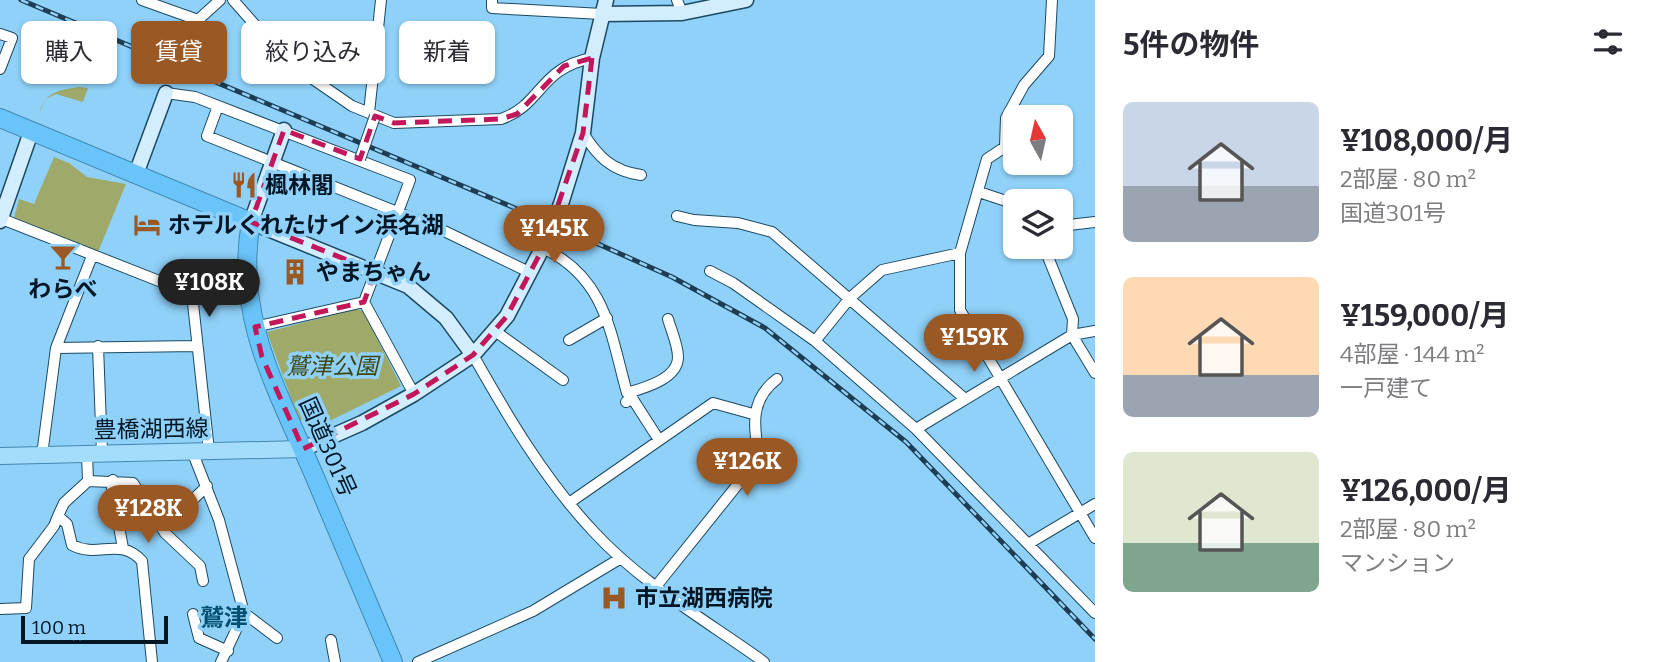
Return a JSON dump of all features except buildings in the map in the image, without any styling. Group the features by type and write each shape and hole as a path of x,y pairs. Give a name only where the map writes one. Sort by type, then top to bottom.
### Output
{"highway":[{"path":"0,118 251,222"},
{"name":"国道301号","path":"251,222 245,254 247,287 262,357 393,662"}],"main road":[{"name":"豊橋湖西線","path":"0,456 303,449"}],"street":[{"path":"146,1 198,20 220,0"},
{"path":"233,0 288,62 352,106 394,123 501,119 517,114 545,81 564,66 592,58"},
{"path":"360,159 372,114 381,0"},
{"path":"492,0 492,8 680,7 746,0"},
{"path":"1052,0 1049,56 1024,85 1006,118 1005,147 987,159 960,253 960,310 1095,538"},
{"path":"303,449 362,423 414,394 473,355 495,331 531,273 561,204 583,133 592,58 604,7"},
{"path":"0,34 12,38 0,69"},
{"path":"136,174 166,93 195,97 410,180 364,302 414,394"},
{"path":"218,106 207,136 400,212 531,273"},
{"path":"284,130 251,222 408,286 430,304 446,318 473,355 509,418 569,503 621,558 765,662"},
{"path":"31,132 1,213 92,256 192,294 247,287"},
{"path":"583,133 597,155 621,172 641,175"},
{"path":"979,192 1003,200"},
{"path":"677,216 738,223 772,232 964,398"},
{"path":"1073,225 1095,222"},
{"path":"544,244 590,283 607,318 627,393 661,382 676,365 678,355 668,319"},
{"path":"815,341 850,298 882,270 960,253"},
{"path":"42,455 56,348 92,256"},
{"path":"1049,259 1073,319 1072,335 1095,373"},
{"path":"710,271 733,283 815,341 916,429 1095,613"},
{"path":"192,294 209,451"},
{"path":"256,327 364,302"},
{"path":"569,340 607,318"},
{"path":"495,331 563,380"},
{"path":"916,429 1072,335 1095,331"},
{"path":"0,609 26,608 29,559 54,526 64,503 88,481 94,454 98,346"},
{"path":"56,348 196,346"},
{"path":"657,586 759,458 753,414 763,393 777,379"},
{"path":"626,402 632,398 659,440"},
{"path":"569,503 713,403 753,414"},
{"path":"192,451 207,486 244,613 277,638"},
{"path":"88,481 113,480 133,483 154,519 200,566 203,581"},
{"path":"113,480 111,489 123,548"},
{"path":"181,511 207,486"},
{"path":"1028,544 1095,504"},
{"path":"58,516 67,524 72,545 83,551 123,548 134,552 142,561 152,662"},
{"path":"418,662 533,611 621,558"},
{"path":"221,662 244,613"},
{"path":"193,614 199,638 228,651"},
{"path":"331,640 335,662"}],"highlighted area":[{"path":"592,58 583,133 543,248 507,316 473,355 414,394 303,449 262,357 255,327 364,302 375,271 251,222 284,130 360,159 375,116 394,123 501,119 517,114 564,66"}],"green space":[{"path":"88,88 83,102 56,94 47,98 59,91"},
{"path":"54,157 69,163 87,177 126,184 98,252 14,218 19,199 34,204"},
{"name":"鷲津公園","path":"356,309 363,311 401,386 317,427 299,420 267,332"}],"railway":[{"path":"21,0 567,230 672,277 765,328 906,442 1095,639"}],"place":[{"name":"楓林閣","path":"244,185"},
{"name":"ホテルくれたけイン浜名湖","path":"147,225"},
{"name":"わらべ","path":"63,257"},
{"name":"やまちゃん","path":"295,272"},
{"name":"市立湖西病院","path":"614,598"}],"district":[{"name":"鷲津","path":"224,618"}]}
